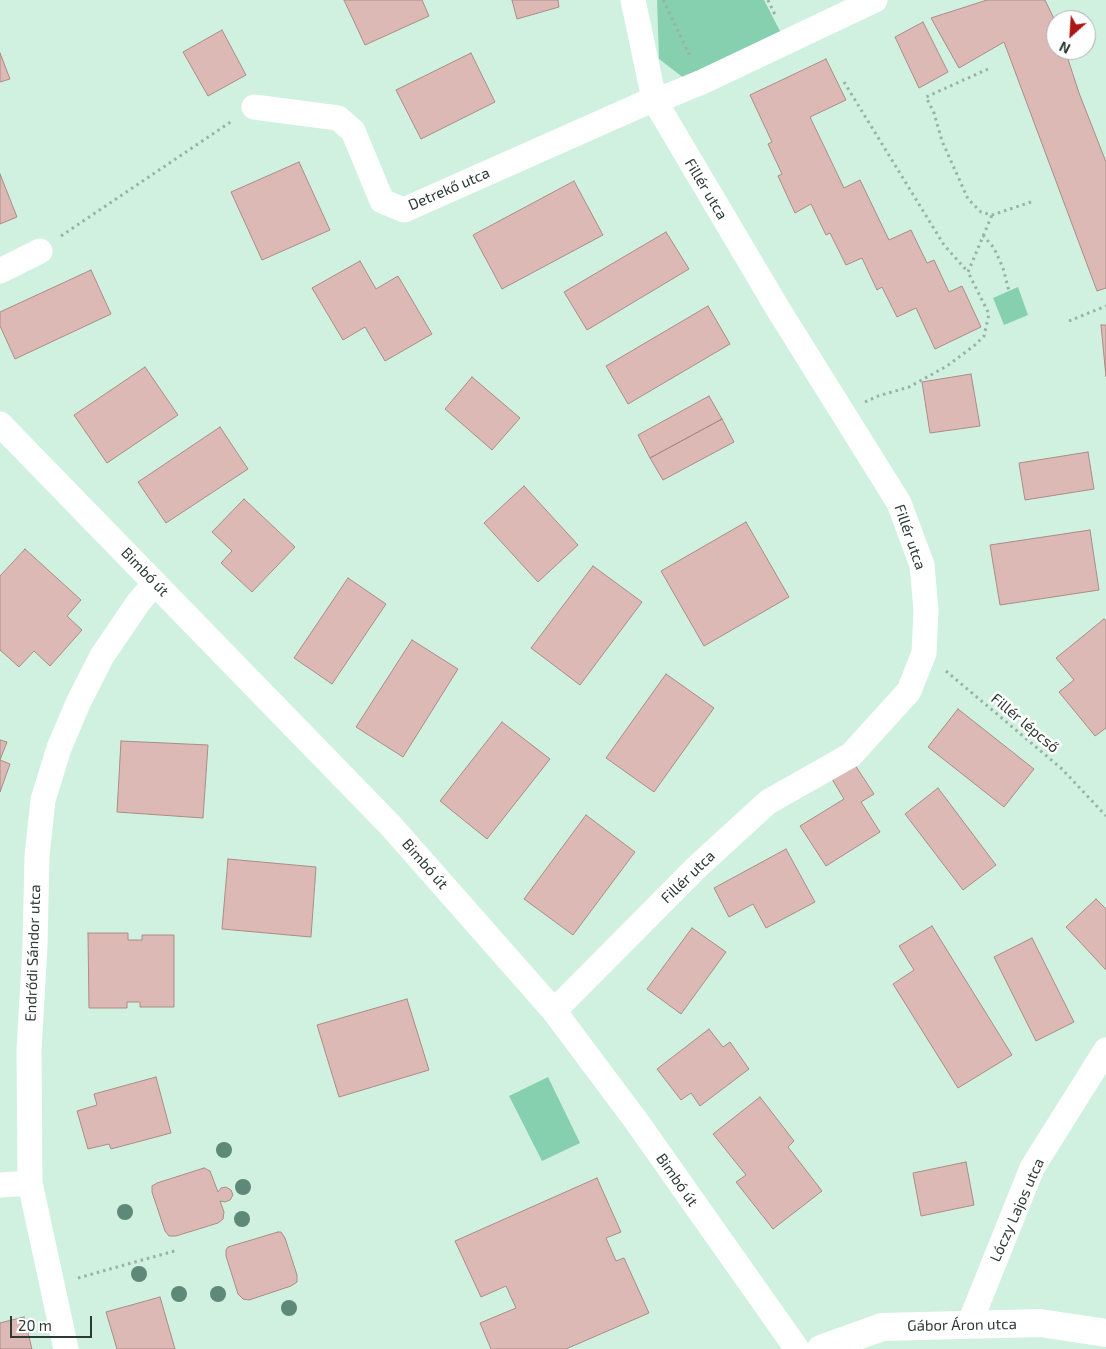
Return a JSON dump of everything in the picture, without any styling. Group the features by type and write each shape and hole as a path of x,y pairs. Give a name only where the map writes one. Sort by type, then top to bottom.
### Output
{"street":[{"name":"Fillér utca","path":"554,1011 698,866 768,802 851,755 908,691 924,653 926,610 922,565 899,503 778,309 654,99 633,0"},
{"name":"Detrekő utca","path":"254,107 338,118 353,131 382,201 404,210 654,99 668,96 702,82 875,0"},
{"path":"0,271 40,251"},
{"name":"Bimbó út","path":"0,424 391,826 554,1011 636,1122 797,1349"},
{"name":"Endrődi Sándor utca","path":"66,1349 30,1183 29,1050 35,946 37,856 43,800 59,748 79,701 102,656 138,603 156,583"},
{"name":"Lóczy Lajos utca","path":"969,1325 1032,1168 1106,1050"},
{"path":"0,1185 30,1183"},
{"name":"Gábor Áron utca","path":"821,1349 882,1327 1040,1323 1106,1333"}],"path":[{"path":"663,0 691,60"},
{"path":"988,69 926,97 934,113 942,142 968,199 981,212 992,215 1031,202"},
{"path":"844,82 944,245 968,272 989,314 984,336 946,366 909,387 878,396 861,404"},
{"path":"40,251 254,107"},
{"path":"968,272 992,215"},
{"path":"983,235 994,248 1003,268 1009,291"},
{"path":"1069,321 1106,306"},
{"name":"Fillér lépcső","path":"924,653 1062,769 1106,816"},
{"path":"52,1285 178,1250"}],"green space":[{"path":"657,0 764,0 783,37 689,82 659,59"},
{"path":"1018,287 1028,315 1004,325 993,298"},
{"path":"548,1077 580,1143 542,1161 509,1096"}],"building":[{"path":"344,0 422,0 429,16 365,45"},
{"path":"512,0 558,0 559,7 517,19"},
{"path":"987,0 1045,0 1050,10 1046,10 1046,60 1068,60 1106,162 1106,288 1097,291 1004,42 959,68 931,18"},
{"path":"923,22 948,72 919,88 895,37"},
{"path":"222,30 246,75 208,96 183,52"},
{"path":"0,53 10,79 0,82"},
{"path":"471,53 495,102 421,139 396,90"},
{"path":"826,59 846,100 810,117 844,188 860,180 889,240 911,230 927,263 934,260 949,292 962,286 981,327 935,349 916,308 897,317 882,287 877,290 862,258 846,265 830,233 826,235 811,204 795,213 778,176 782,174 768,144 772,142 750,95"},
{"path":"299,162 330,230 262,260 231,192"},
{"path":"0,174 17,217 0,224"},
{"path":"574,181 603,235 502,289 473,235"},
{"path":"666,232 689,269 587,330 564,292"},
{"path":"360,261 376,289 398,276 432,334 385,361 365,327 343,340 312,288"},
{"path":"91,270 111,314 15,359 0,326 0,312"},
{"path":"708,306 730,344 628,404 606,366"},
{"path":"1101,325 1106,325 1106,377"},
{"path":"145,367 178,415 107,463 74,415"},
{"path":"971,374 980,426 930,433 922,382"},
{"path":"472,377 520,418 492,450 445,409"},
{"path":"709,396 722,419 650,458 638,435"},
{"path":"722,419 734,442 663,480 650,458"},
{"path":"220,427 248,469 166,523 138,482"},
{"path":"1088,452 1094,489 1025,500 1019,463"},
{"path":"524,486 578,545 538,582 484,523"},
{"path":"244,499 295,547 252,592 221,563 232,551 212,532"},
{"path":"746,522 789,597 704,646 661,571"},
{"path":"1090,530 1099,590 1000,605 990,545"},
{"path":"25,549 81,600 67,616 82,630 50,666 34,651 19,667 0,650 0,576"},
{"path":"593,566 642,602 580,685 531,648"},
{"path":"348,578 386,604 332,684 294,658"},
{"path":"1104,619 1106,621 1106,728 1095,736 1059,692 1074,680 1056,658"},
{"path":"412,640 458,669 403,757 356,727"},
{"path":"666,674 714,708 654,792 606,758"},
{"path":"958,709 1034,769 1004,807 928,747"},
{"path":"502,722 550,759 487,839 440,801"},
{"path":"0,740 7,742 0,760"},
{"path":"121,741 208,745 203,818 117,812"},
{"path":"0,760 10,764 0,792"},
{"path":"855,765 874,794 861,802 880,832 826,866 800,826 844,799 832,779"},
{"path":"938,788 996,865 963,890 905,814"},
{"path":"586,815 635,852 573,935 524,899"},
{"path":"786,849 815,902 766,928 753,904 729,917 714,888"},
{"path":"228,859 316,867 311,937 222,929"},
{"path":"1096,899 1106,909 1106,970 1066,927"},
{"path":"932,926 1012,1055 958,1088 893,984 914,970 899,946"},
{"path":"692,928 726,952 681,1014 647,989"},
{"path":"88,933 128,933 128,940 142,940 142,935 174,935 174,1007 140,1007 140,1002 127,1002 127,1008 89,1008"},
{"path":"1032,938 1074,1022 1036,1041 994,957"},
{"path":"407,999 429,1070 339,1097 317,1025"},
{"path":"709,1029 723,1047 730,1042 749,1069 700,1106 691,1093 681,1100 657,1069"},
{"path":"156,1077 171,1133 111,1149 109,1144 88,1149 77,1111 97,1105 94,1094"},
{"path":"760,1097 794,1141 788,1147 822,1191 773,1229 736,1182 746,1175 713,1134"},
{"path":"966,1162 974,1205 921,1216 913,1173"},
{"path":"204,1168 210,1171 218,1192 221,1188 226,1187 231,1190 233,1195 230,1200 220,1201 224,1212 223,1219 218,1223 176,1236 169,1236 165,1231 152,1192 152,1186"},
{"path":"597,1178 621,1232 606,1238 616,1261 624,1258 649,1313 566,1349 491,1349 480,1323 516,1308 506,1286 481,1297 455,1241"},
{"path":"281,1232 285,1238 297,1275 297,1282 291,1286 249,1300 243,1299 238,1294 226,1256 226,1250 228,1247"},
{"path":"160,1297 175,1349 117,1349 106,1312"},
{"path":"24,1317 32,1349 0,1349 0,1323"}]}
